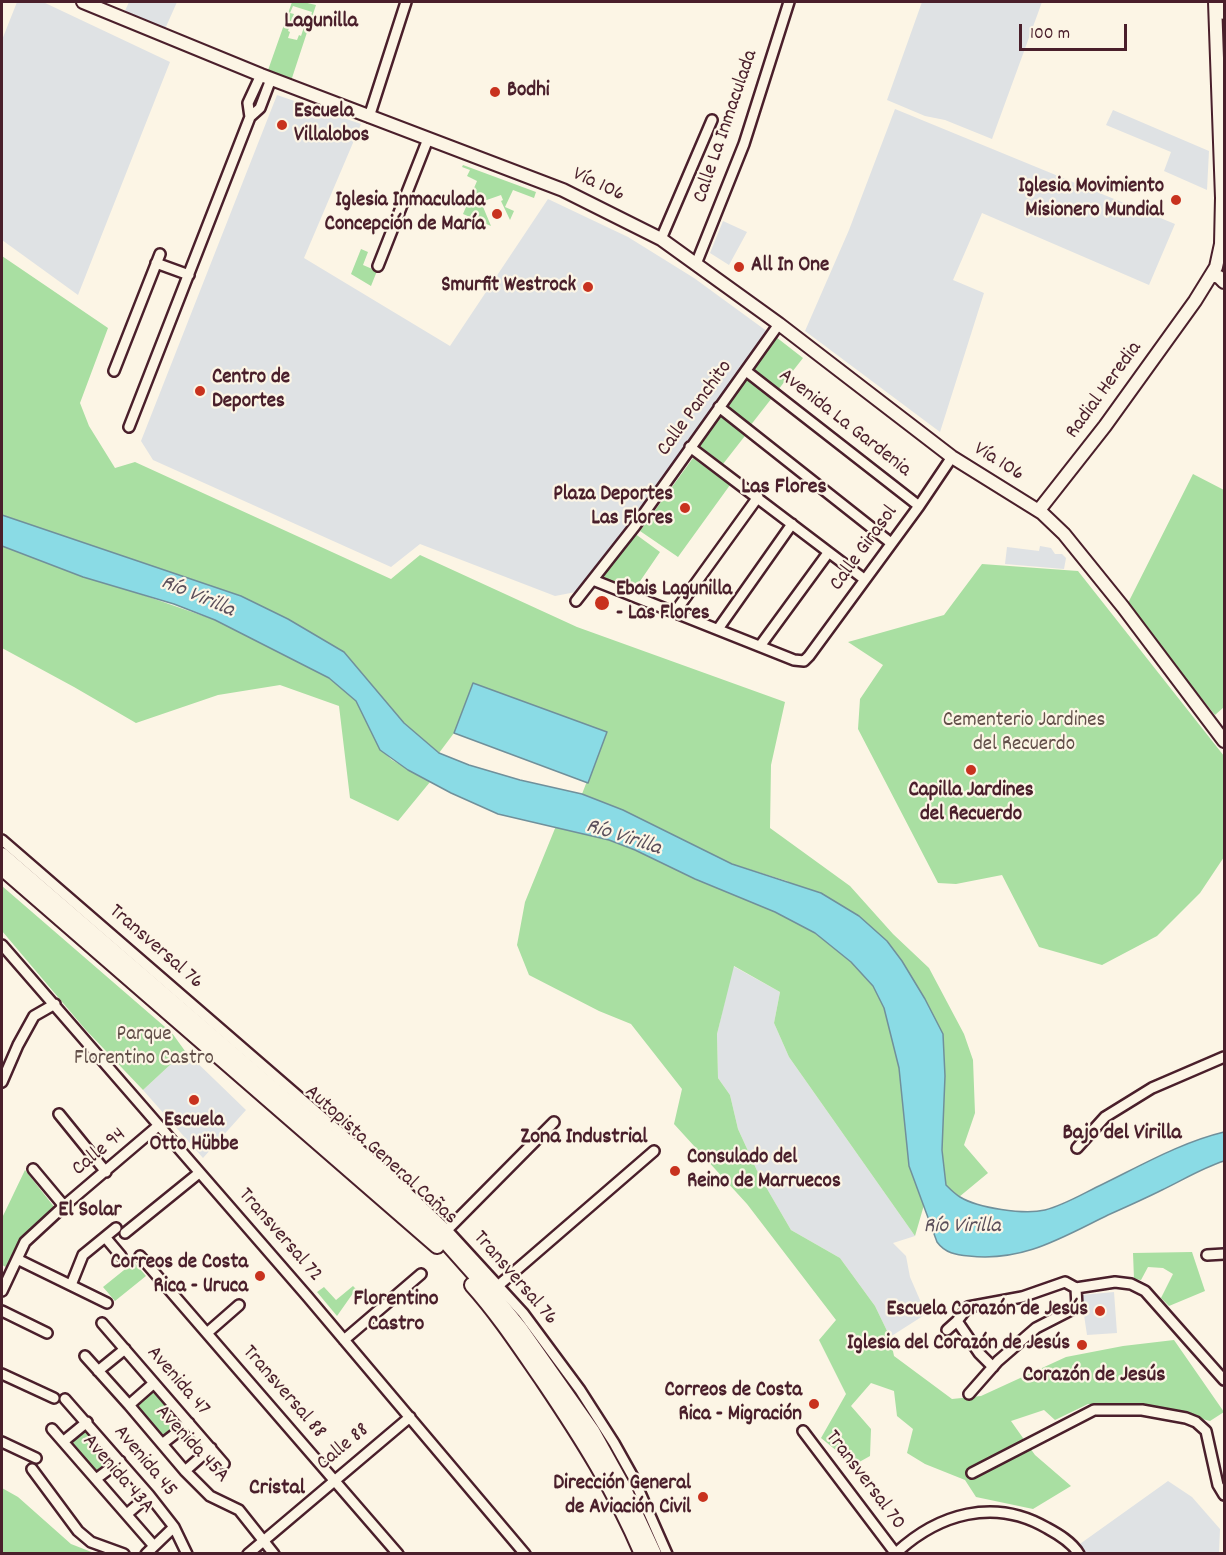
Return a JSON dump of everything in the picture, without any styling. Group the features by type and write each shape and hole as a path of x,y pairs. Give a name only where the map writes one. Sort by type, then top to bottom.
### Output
{"highway":[{"name":"Autopista General Cañas","path":"2,855 380,1181 446,1242 521,1330 592,1431 622,1485 654,1554"},
{"name":"Autopista General Cañas","path":"2,868 439,1248 480,1294 583,1440 611,1487 642,1554"}],"main road":[{"path":"1216,2 1222,41 1224,110"},
{"name":"Radial Heredia","path":"1039,510 1105,426 1195,301 1212,275 1218,260 1223,239 1216,2"},
{"path":"1223,2 1224,13"},
{"name":"Vía 106","path":"92,3 266,77 563,190 661,239 779,324 952,457 1039,510"},
{"path":"1212,275 1224,282"},
{"path":"1039,510 1064,534 1126,611 1224,741"},
{"path":"1126,611 1154,641 1224,732"}],"street":[{"path":"369,117 406,2"},
{"name":"Calle La Inmaculada","path":"696,264 744,144 789,2"},
{"path":"129,427 250,117 260,108 266,77"},
{"path":"661,239 712,120"},
{"path":"378,266 428,139"},
{"path":"114,371 158,259 189,275"},
{"name":"Calle Panchito","path":"576,601 635,526 779,324"},
{"name":"Avenida La Gardenia","path":"747,371 919,506"},
{"path":"719,407 891,543"},
{"path":"690,447 864,579"},
{"name":"Calle Girasol","path":"760,646 794,660 804,661 919,506 952,457"},
{"path":"675,612 758,498"},
{"path":"718,629 792,524"},
{"path":"593,580 760,646 828,553"},
{"name":"Transversal 76","path":"2,840 388,1174 447,1230 499,1285 523,1313 573,1381 614,1443 637,1485 667,1554"},
{"name":"Transversal 72","path":"2,945 345,1340 525,1554"},
{"path":"2,1082 34,1016 54,1004"},
{"path":"1077,1148 1106,1117 1152,1088 1224,1057"},
{"path":"59,1114 106,1172"},
{"path":"447,1230 554,1122"},
{"name":"Calle 94","path":"2,1291 25,1242 158,1126"},
{"path":"499,1285 654,1151"},
{"path":"33,1169 64,1206"},
{"path":"125,1233 199,1173"},
{"path":"71,1285 83,1255 116,1228"},
{"path":"105,1237 121,1256"},
{"path":"1207,1256 1224,1254"},
{"name":"Transversal 88","path":"140,1256 398,1554"},
{"path":"17,1259 107,1303"},
{"path":"345,1340 421,1274"},
{"path":"947,1330 968,1307 1022,1297 1065,1282 1076,1288 1115,1282 1131,1284 1145,1291 1224,1380"},
{"path":"969,1394 993,1367 1036,1328 1077,1307 1076,1288"},
{"path":"207,1333 239,1305"},
{"path":"2,1311 47,1334"},
{"path":"957,1321 979,1353 993,1367"},
{"name":"Avenida 47","path":"102,1323 224,1464"},
{"path":"98,1371 124,1349"},
{"name":"Avenida 45A","path":"85,1356 185,1471 210,1496 239,1510 274,1554"},
{"path":"2,1374 54,1398"},
{"path":"129,1405 154,1383"},
{"name":"Avenida 45","path":"65,1399 149,1495 174,1527 187,1554"},
{"path":"972,1473 1094,1410 1142,1410 1186,1418 1197,1422 1206,1431 1218,1485 1224,1495"},
{"name":"Calle 88","path":"248,1554 410,1417"},
{"path":"64,1441 87,1422"},
{"path":"162,1444 189,1423"},
{"name":"Avenida 43A","path":"52,1429 154,1546"},
{"name":"Transversal 70","path":"803,1431 896,1553"},
{"path":"2,1442 36,1458"},
{"path":"185,1471 211,1448"},
{"path":"96,1479 120,1461"},
{"path":"32,1469 78,1531 90,1542 124,1554"},
{"path":"127,1514 149,1495"},
{"path":"896,1553 912,1538 931,1526 952,1517 974,1513 1008,1514 1040,1524 1059,1535 1078,1552"},
{"path":"146,1554 174,1527"}],"shaded area":[{"path":"17,2 43,2 170,62 78,295 2,240 2,40"},
{"path":"129,2 177,2 165,29 125,11"},
{"path":"922,2 1042,2 992,139 887,100"},
{"path":"277,95 361,124 304,258 450,346 548,199 628,237 694,278 768,332 632,527 581,591 555,596 420,544 391,567 153,460 141,441"},
{"path":"895,109 1175,224 1149,285 982,213 953,280 984,293 940,432 805,331 849,230"},
{"path":"1113,110 1209,151 1207,190 1164,171 1171,152 1106,125"},
{"path":"723,221 747,232 729,265 710,253"},
{"path":"1040,546 1051,548 1055,554 1062,554 1066,558 1064,569 1005,564 1007,547 1039,551"},
{"path":"733,966 780,992 774,1023 789,1057 915,1236 893,1243 906,1256 910,1277 926,1314 890,1337 875,1306 840,1258 791,1230 759,1175 738,1129 730,1095 718,1078 717,1034"},
{"name":"Escuela Otto Hübbe","path":"185,1051 246,1110 203,1158 143,1090"},
{"name":"Escuela Corazón de Jesús","path":"1114,1292 1117,1333 1087,1335 1081,1295"},
{"path":"1168,1481 1192,1497 1220,1529 1219,1553 1082,1553 1077,1546"}],"green space":[{"path":"292,2 316,5 291,81 267,73","holes":["293,6 312,12 310,19 307,18 301,36 299,35 297,40 288,38 294,14 290,13"]},
{"path":"463,165 536,192 534,198 513,190 505,207 514,211 510,220 501,201 503,200 501,195 481,202 491,226 463,214 477,181 467,176 470,170 462,167"},
{"path":"361,249 368,252 363,265 377,271 371,286 351,274"},
{"path":"2,256 108,328 80,403 89,426 115,468 135,462 391,579 420,555 577,627 785,702 771,765 770,828 850,886 893,934 929,968 964,1034 973,1060 975,1113 964,1145 988,1173 959,1197 946,1185 942,1150 943,1034 787,881 732,864 623,810 582,794 606,732 473,683 454,733 439,753 404,723 344,652 288,619 241,596 2,515"},
{"path":"776,337 803,358 778,390 751,369"},
{"path":"748,373 775,394 750,426 723,405"},
{"path":"721,411 748,432 723,464 696,443"},
{"name":"Plaza Deportes Las Flores","path":"693,458 730,485 678,557 640,531"},
{"path":"1193,474 1224,490 1224,707 1215,715 1127,605"},
{"path":"634,533 660,552 632,593 602,579 602,575"},
{"path":"2,546 215,620 329,678 356,701 381,750 392,760 430,782 398,821 350,798 339,706 280,685 218,695 136,723 2,648"},
{"name":"Cementerio Jardines del Recuerdo","path":"982,564 1078,571 1224,756 1224,857 1200,893 1157,936 1102,965 1039,947 1002,875 956,884 938,883 858,729 860,699 883,665 848,642 944,615"},
{"path":"556,826 609,839 695,879 775,912 815,933 851,962 873,986 884,1008 899,1068 909,1166 924,1205 915,1236 789,1057 774,1023 780,992 734,966 717,1034 718,1078 730,1095 738,1129 759,1175 791,1230 840,1258 875,1306 890,1337 894,1356 952,1399 981,1396 1066,1357 1123,1346 1174,1340 1224,1412 1210,1421 1151,1406 1088,1404 1055,1420 1044,1410 1011,1421 1035,1455 1071,1486 1033,1509 976,1497 965,1480 925,1464 907,1453 913,1429 897,1416 894,1391 871,1383 851,1406 871,1429 870,1456 854,1465 821,1438 846,1394 819,1340 836,1320 747,1204 674,1124 682,1089 631,1024 599,1011 529,975 517,945 525,902"},
{"name":"Parque Florentino Castro","path":"2,886 172,1033 185,1051 143,1090 85,1029 2,931"},
{"path":"25,1170 55,1208 19,1240 6,1267 2,1265 2,1218"},
{"path":"1192,1252 1205,1291 1169,1306 1161,1298 1173,1274 1163,1268 1148,1267 1141,1280 1134,1279 1133,1253"},
{"path":"134,1262 146,1276 115,1301 103,1287"},
{"path":"353,1286 356,1289 337,1316 317,1292 324,1287 336,1300"},
{"path":"152,1389 182,1423 162,1440 132,1405"},
{"path":"85,1427 113,1460 96,1475 67,1441"},
{"path":"2,1488 18,1497 71,1544 94,1553 2,1553"}],"water":[{"name":"Río Virilla","path":"2,515 241,596 288,619 344,652 404,723 439,753 469,765 520,780 582,794 623,810 732,864 821,893 859,916 887,941 902,961 943,1034 945,1076 942,1150 946,1185 960,1197 1001,1210 1025,1212 1045,1210 1067,1202 1178,1148 1224,1132 1224,1161 1058,1240 1024,1252 989,1257 960,1255 947,1251 937,1242 909,1166 899,1068 884,1008 873,986 851,962 815,933 775,912 609,840 498,814 451,793 408,770 380,750 356,701 329,678 215,620 174,604 83,577 2,546"},
{"path":"473,683 607,732 588,783 454,733"}],"place":[{"name":"Bodhi","path":"495,92"},
{"name":"Escuela Villalobos","path":"282,125"},
{"name":"Iglesia Movimiento Misionero Mundial","path":"1176,200"},
{"name":"Iglesia Inmaculada Concepción de María","path":"497,214"},
{"name":"All In One","path":"739,267"},
{"name":"Smurfit Westrock","path":"588,287"},
{"name":"Centro de Deportes","path":"200,391"},
{"name":"Plaza Deportes Las Flores","path":"685,508"},
{"name":"Ebais Lagunilla - Las Flores","path":"602,603"},
{"name":"Capilla Jardines del Recuerdo","path":"971,770"},
{"name":"Escuela Otto Hübbe","path":"194,1100"},
{"name":"Consulado del Reino de Marruecos","path":"675,1171"},
{"name":"Correos de Costa Rica - Uruca","path":"260,1276"},
{"name":"Escuela Corazón de Jesús","path":"1100,1311"},
{"name":"Iglesia del Corazón de Jesús","path":"1082,1345"},
{"name":"Correos de Costa Rica - Migración","path":"814,1404"},
{"name":"Dirección General de Aviación Civil","path":"703,1497"}],"district":[{"name":"Lagunilla","path":"321,23"},
{"name":"Las Flores","path":"784,489"},
{"name":"Bajo del Virilla","path":"1122,1135"},
{"name":"Zona Industrial","path":"584,1139"},
{"name":"El Solar","path":"90,1212"},
{"name":"Florentino Castro","path":"396,1314"},
{"name":"Corazón de Jesús","path":"1094,1377"},
{"name":"Cristal","path":"277,1490"}]}
